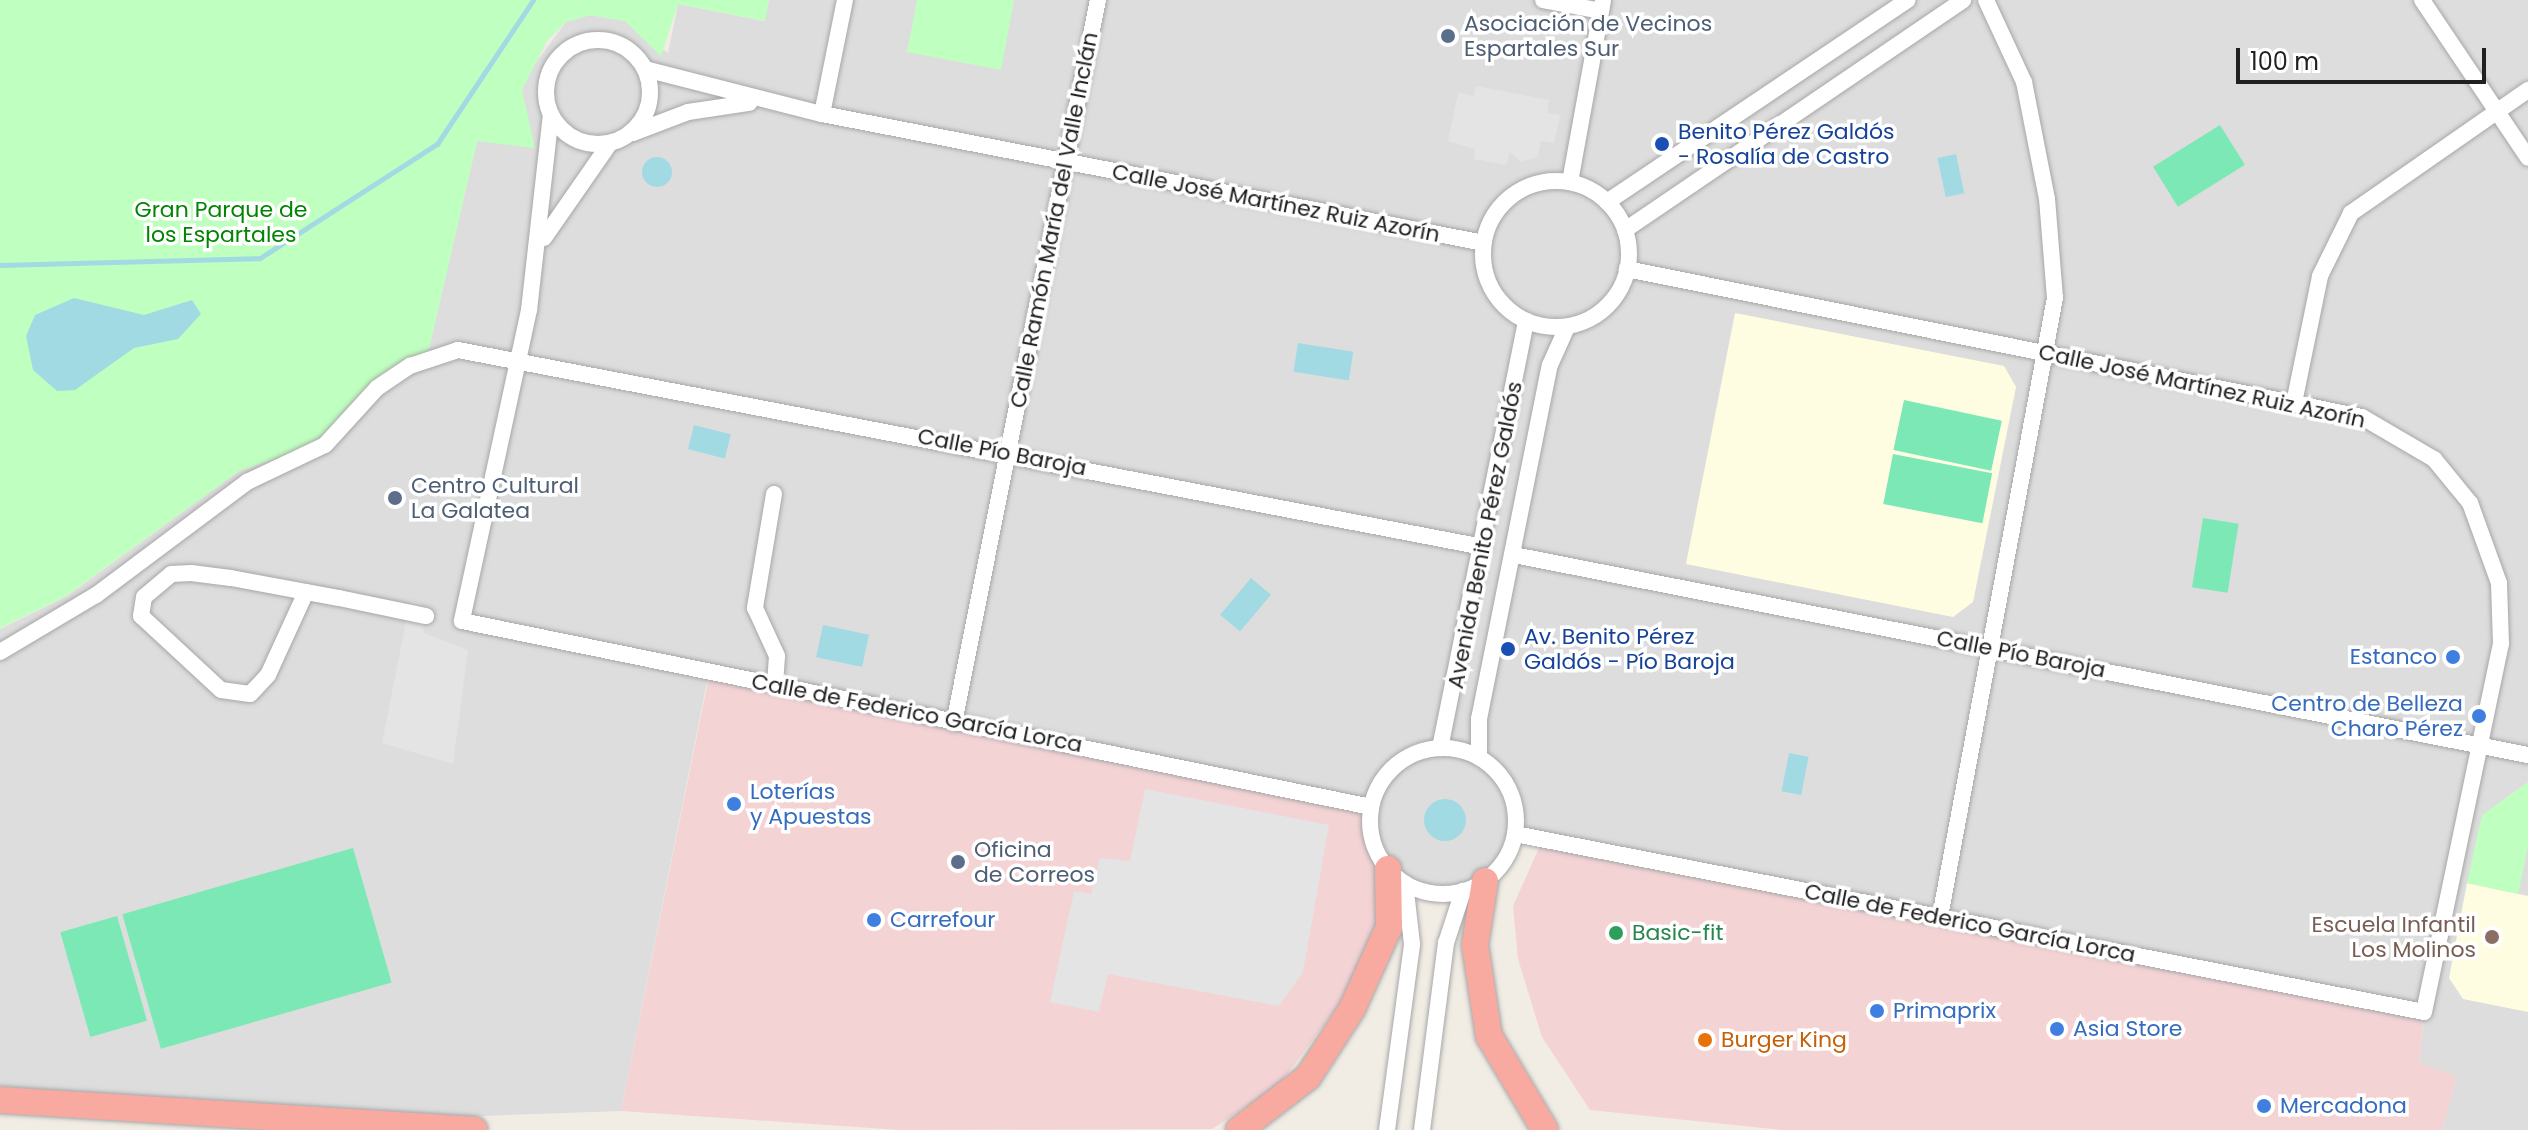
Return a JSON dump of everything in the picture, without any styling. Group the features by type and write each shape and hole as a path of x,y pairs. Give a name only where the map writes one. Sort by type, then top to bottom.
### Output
{"highway":[{"path":"1239,1130 1308,1077 1352,1009 1389,927 1397,876"},
{"path":"1474,886 1475,945 1489,1036 1545,1130"},
{"path":"0,1100 474,1130"},
{"path":"337,1121 404,1130"}],"street":[{"path":"822,114 845,0"},
{"name":"Calle Ramón María del Valle Inclán","path":"954,723 1098,0"},
{"path":"1543,0 1602,6 1570,182"},
{"path":"1607,202 1908,0"},
{"path":"1625,230 1963,0"},
{"path":"1940,917 1986,647 2048,354 2055,298 2047,199 2024,82 1986,0"},
{"path":"2422,0 2528,158"},
{"path":"521,357 539,247 552,67 576,45 608,41 645,69 647,112 629,134 610,143 539,247"},
{"name":"Calle José Martínez Ruiz Azorín","path":"645,69 822,114 1484,243"},
{"path":"2294,403 2320,276 2351,213 2528,90"},
{"name":"Calle José Martínez Ruiz Azorín","path":"629,134 730,102 786,104"},
{"path":"551,114 575,139 610,143"},
{"path":"1570,182 1607,202 1625,230 1627,269 1603,311 1567,327 1526,321 1497,298 1484,243 1505,201 1525,188 1570,182"},
{"name":"Calle José Martínez Ruiz Azorín","path":"1627,269 2362,417 2400,435 2434,459 2470,503 2499,583 2501,644 2424,1012"},
{"name":"Avenida Benito Pérez Galdós","path":"1440,748 1483,547 1526,321"},
{"name":"Avenida Benito Pérez Galdós","path":"1479,757 1482,705 1550,365 1567,327"},
{"name":"Calle Pío Baroja","path":"0,652 96,595 247,482 325,445 377,388 410,366 458,350 521,357 1483,547"},
{"name":"Calle de Federico García Lorca","path":"521,357 462,621 1371,807"},
{"path":"774,494 755,608 777,656 775,685"},
{"name":"Calle Pío Baroja","path":"1514,555 2528,755"},
{"path":"306,592 268,675 250,694 221,690 141,616 144,597 171,574 306,592 426,616"},
{"path":"1387,1130 1412,944 1397,876 1371,835 1371,807 1395,765 1440,748 1479,757 1509,790 1515,834 1504,862 1474,886 1446,943 1422,1130"},
{"name":"Calle de Federico García Lorca","path":"1515,834 2424,1012"},
{"path":"1397,876 1439,894 1474,886"}],"shaded area":[{"path":"769,0 2528,0 2528,1130 2442,1130 2457,1077 2419,1063 2424,1013 1515,834 1485,881 1463,891 1422,891 1388,869 1376,850 1371,807 709,672 621,1111 337,1121 0,1086 0,629 67,596 239,471 308,448 428,353 477,141 566,22 590,15 625,21 668,53 678,4 764,21"},
{"path":"1476,86 1549,100 1547,113 1560,115 1554,143 1541,141 1538,157 1521,162 1510,152 1506,165 1474,159 1475,149 1448,141 1458,93 1474,96"},
{"path":"1735,313 2004,366 2016,387 1973,602 1953,617 1686,564"},
{"path":"410,601 422,604 424,633 468,650 453,764 382,743"},
{"path":"710,671 1371,807 1371,835 1388,869 1377,926 1338,1006 1278,1086 1212,1129 900,1130 621,1111"},
{"path":"1145,789 1329,825 1303,972 1279,1006 1108,974 1099,1012 1050,1002 1074,891 1091,894 1100,858 1130,861"},
{"path":"1543,839 2424,1012 2419,1063 2457,1077 2442,1130 1782,1130 1590,1110 1542,1037 1518,959 1513,906"},
{"name":"Escuela Infantil Los Molinos","path":"2467,883 2528,896 2528,1012 2463,999 2449,978"}],"green space":[{"name":"Gran Parque de los Espartales","path":"0,0 769,0 765,21 678,4 661,56 625,21 590,15 566,22 547,41 522,90 535,148 477,141 428,353 308,448 239,471 66,596 0,628"},
{"path":"917,0 1014,0 1001,70 907,52"},
{"path":"2220,125 2245,165 2178,207 2153,167"},
{"path":"1904,400 2002,421 1991,471 1893,450"},
{"path":"1893,454 1992,473 1982,523 1883,504"},
{"path":"2203,518 2239,524 2228,593 2192,587"},
{"path":"2528,782 2528,846 2518,894 2467,883 2482,815"},
{"path":"353,848 392,983 161,1049 122,914"},
{"path":"117,916 147,1021 90,1037 60,932"}],"water":[{"path":"1956,154 1964,193 1946,197 1937,158"},
{"path":"657,157 667,162 672,172 667,182 657,187 647,182 642,172 647,162"},
{"path":"74,298 144,315 192,300 201,314 178,339 134,348 75,390 57,391 33,370 26,336 35,315"},
{"path":"1298,343 1353,352 1349,380 1293,372"},
{"path":"694,425 731,434 725,458 688,449"},
{"path":"1251,578 1271,595 1240,631 1220,615"},
{"path":"823,625 869,635 862,667 816,657"},
{"path":"1789,753 1809,757 1801,795 1782,791"},
{"path":"1445,799 1460,805 1466,820 1460,835 1445,841 1430,835 1424,820 1430,805"}],"waterway":[{"path":"0,265 260,258 437,144 533,0"}],"place":[{"name":"Asociación de Vecinos Espartales Sur","path":"1448,36"},
{"name":"Benito Pérez Galdós - Rosalía de Castro","path":"1662,144"},
{"name":"Centro Cultural La Galatea","path":"395,498"},
{"name":"Av. Benito Pérez Galdós - Pío Baroja","path":"1508,649"},
{"name":"Estanco","path":"2453,657"},
{"name":"Centro de Belleza Charo Pérez","path":"2479,716"},
{"name":"Loterías y Apuestas","path":"734,804"},
{"name":"Oficina de Correos","path":"958,862"},
{"name":"Carrefour","path":"874,920"},
{"name":"Basic-fit","path":"1616,933"},
{"name":"Escuela Infantil Los Molinos","path":"2492,937"},
{"name":"Primaprix","path":"1877,1011"},
{"name":"Asia Store","path":"2057,1029"},
{"name":"Burger King","path":"1705,1040"},
{"name":"Mercadona","path":"2264,1106"}]}
